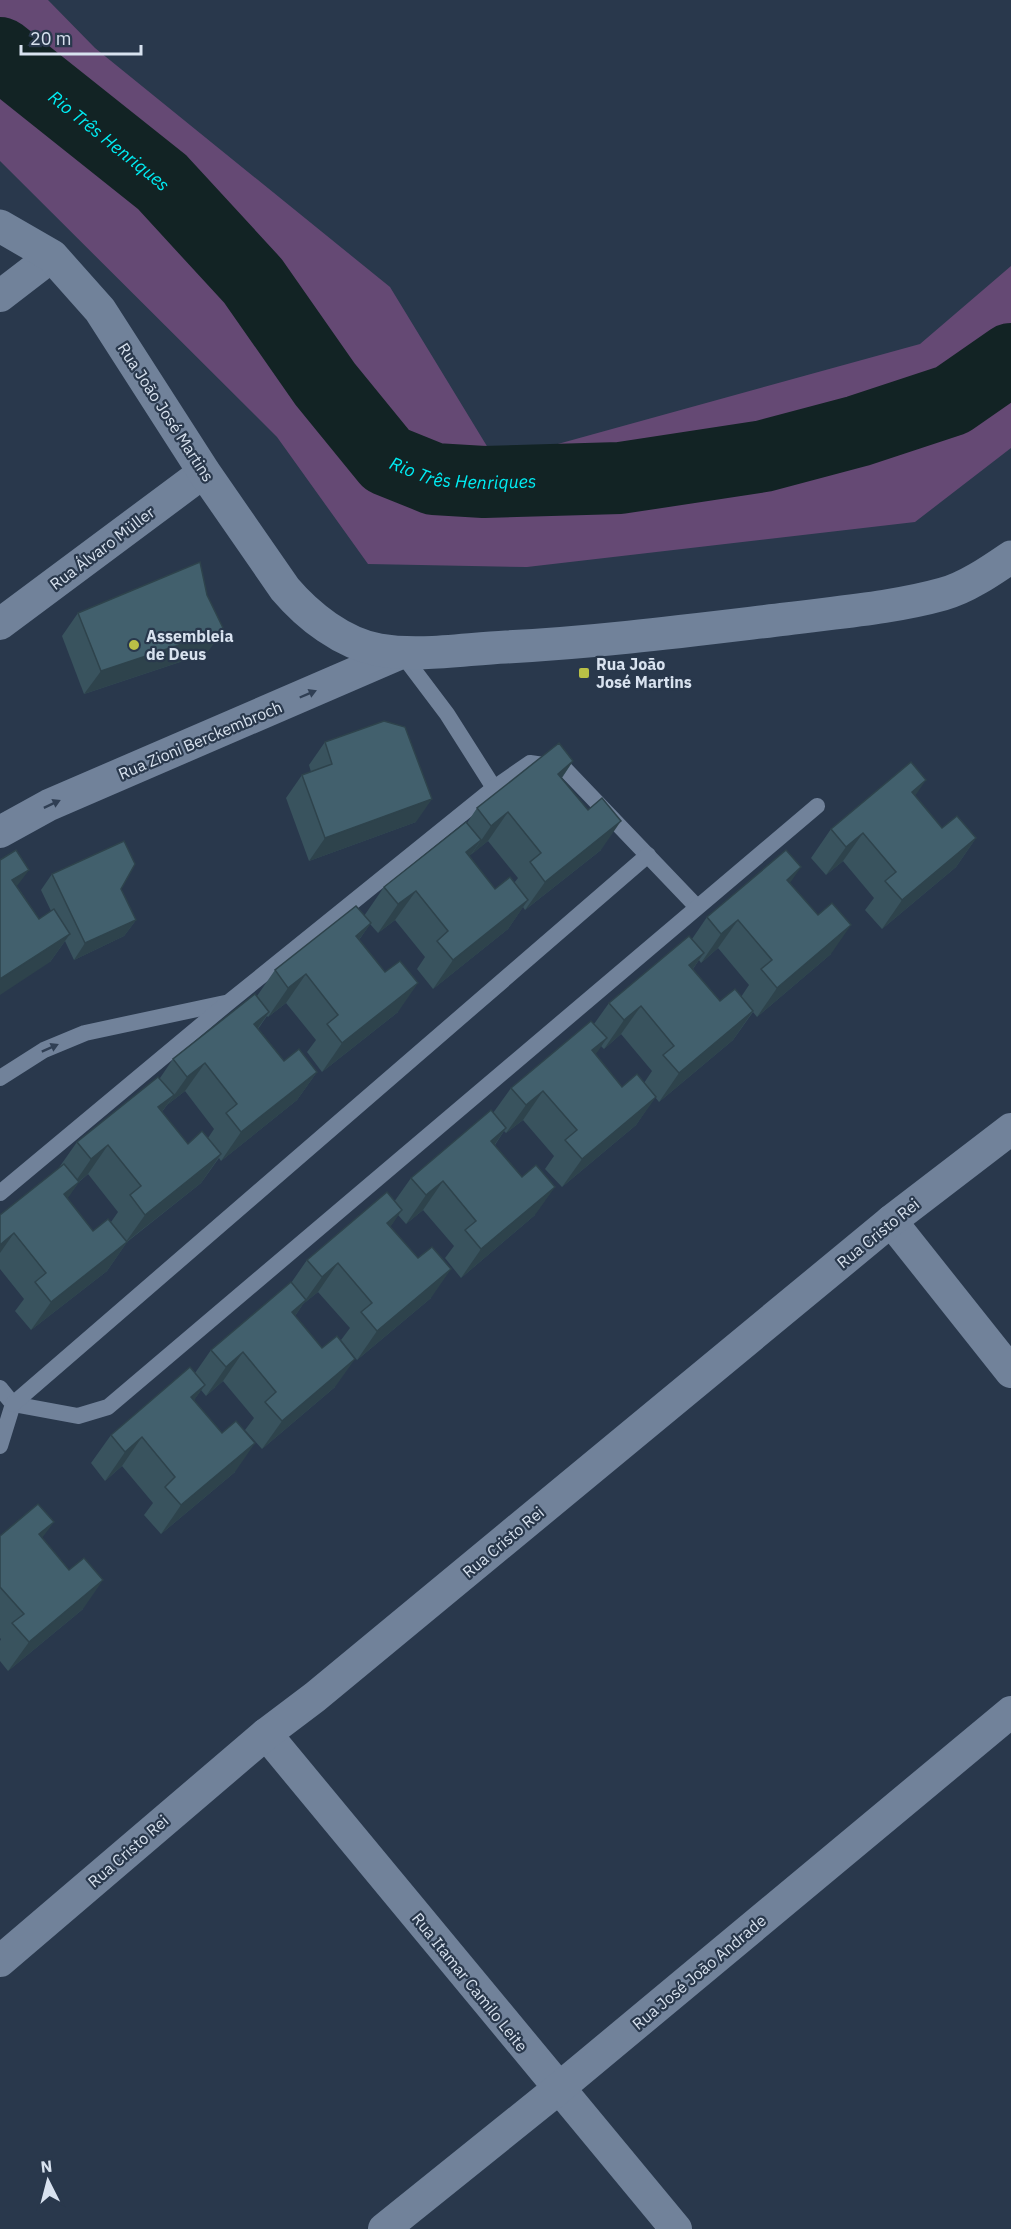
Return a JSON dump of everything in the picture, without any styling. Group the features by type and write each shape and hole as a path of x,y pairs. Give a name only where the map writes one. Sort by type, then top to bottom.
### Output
{"main road":[{"name":"Rua João José Martins","path":"0,226 52,256 100,310 204,472 285,589 300,606 320,622 356,642 376,649 402,653 542,645 688,631 898,604 946,594 1011,557"}],"street":[{"path":"0,296 52,256"},
{"name":"Rua Álvaro Müller","path":"0,624 204,472"},
{"name":"Rua Zioni Berckembroch","path":"0,832 49,805 402,653"},
{"name":"Rua Cristo Rei","path":"0,1961 266,1734 333,1682 891,1221 1011,1129"},
{"path":"891,1221 1011,1372"},
{"name":"Rua José João Andrade","path":"384,2229 558,2089 1011,1712"},
{"name":"Rua Itamar Camilo Leite","path":"266,1734 676,2229"}],"lane":[{"path":"402,653 447,714 494,788"},
{"path":"0,1193 229,1002 494,788 530,763 564,768 697,907"},
{"path":"0,1388 13,1404 78,1416 108,1407 817,807"},
{"path":"0,1446 13,1404 648,855"},
{"path":"0,1078 44,1050 85,1033 229,1002"}],"shaded area":[{"path":"0,0 48,0 95,48 390,287 496,461 920,344 1011,266 1011,448 915,522 527,567 368,564 277,437 0,161"}],"building":[{"name":"Assembleia de Deus","path":"200,562 207,595 224,630 101,671 78,613"},
{"path":"384,721 405,727 432,799 325,838 302,775 332,764 325,742"},
{"path":"559,743 573,761 558,774 588,810 602,798 621,821 545,882 530,862 541,853 508,812 491,826 477,808"},
{"path":"911,762 926,780 912,792 942,828 957,816 976,838 902,900 885,881 896,872 863,833 846,847 831,829"},
{"path":"466,822 481,840 466,852 495,889 510,877 528,900 453,960 437,941 448,931 416,891 398,904 384,887"},
{"path":"124,841 135,864 121,889 136,920 85,943 52,874"},
{"path":"16,850 29,870 12,880 39,919 54,909 70,934 0,979 0,860"},
{"path":"786,850 801,867 787,880 818,915 832,903 851,925 777,988 761,969 772,960 738,920 721,934 707,917"},
{"path":"356,906 371,923 356,936 385,972 400,961 418,983 342,1043 327,1024 338,1015 306,974 288,988 275,970"},
{"path":"689,936 704,953 689,965 720,1001 735,989 753,1011 679,1073 663,1055 674,1046 641,1006 624,1020 609,1003"},
{"path":"255,994 269,1012 254,1024 284,1061 299,1049 317,1072 241,1132 226,1113 237,1104 205,1063 187,1077 173,1059"},
{"path":"591,1021 607,1038 592,1050 622,1087 637,1074 656,1097 582,1159 565,1140 577,1130 543,1091 526,1105 511,1088"},
{"path":"158,1077 174,1095 158,1107 188,1144 202,1131 221,1154 145,1215 130,1195 141,1186 108,1145 91,1159 77,1142"},
{"path":"491,1110 506,1128 491,1141 522,1177 536,1165 555,1187 481,1249 465,1230 476,1221 443,1181 426,1195 411,1178"},
{"path":"64,1164 79,1182 64,1194 93,1231 108,1219 127,1242 51,1302 35,1282 46,1273 14,1233 0,1245 0,1215"},
{"path":"387,1192 402,1210 387,1223 418,1258 432,1247 451,1269 377,1331 361,1312 372,1303 338,1263 322,1277 307,1260"},
{"path":"291,1282 306,1300 292,1312 322,1348 337,1336 355,1359 282,1421 265,1402 276,1392 243,1352 226,1367 211,1350"},
{"path":"190,1367 205,1385 191,1397 222,1433 236,1421 255,1443 181,1505 165,1487 175,1477 142,1437 125,1452 111,1435"},
{"path":"38,1504 54,1522 39,1534 69,1570 84,1558 103,1580 29,1642 12,1623 24,1614 0,1587 0,1536"}],"waterway":[{"name":"Rio Três Henriques","path":"0,53 162,182 253,281 325,384 387,460 434,479 484,482 620,478 764,456 858,431 952,400 1011,359"}],"place":[{"name":"Assembleia de Deus","path":"134,645"},
{"name":"Rua João José Martins","path":"584,673"}]}
